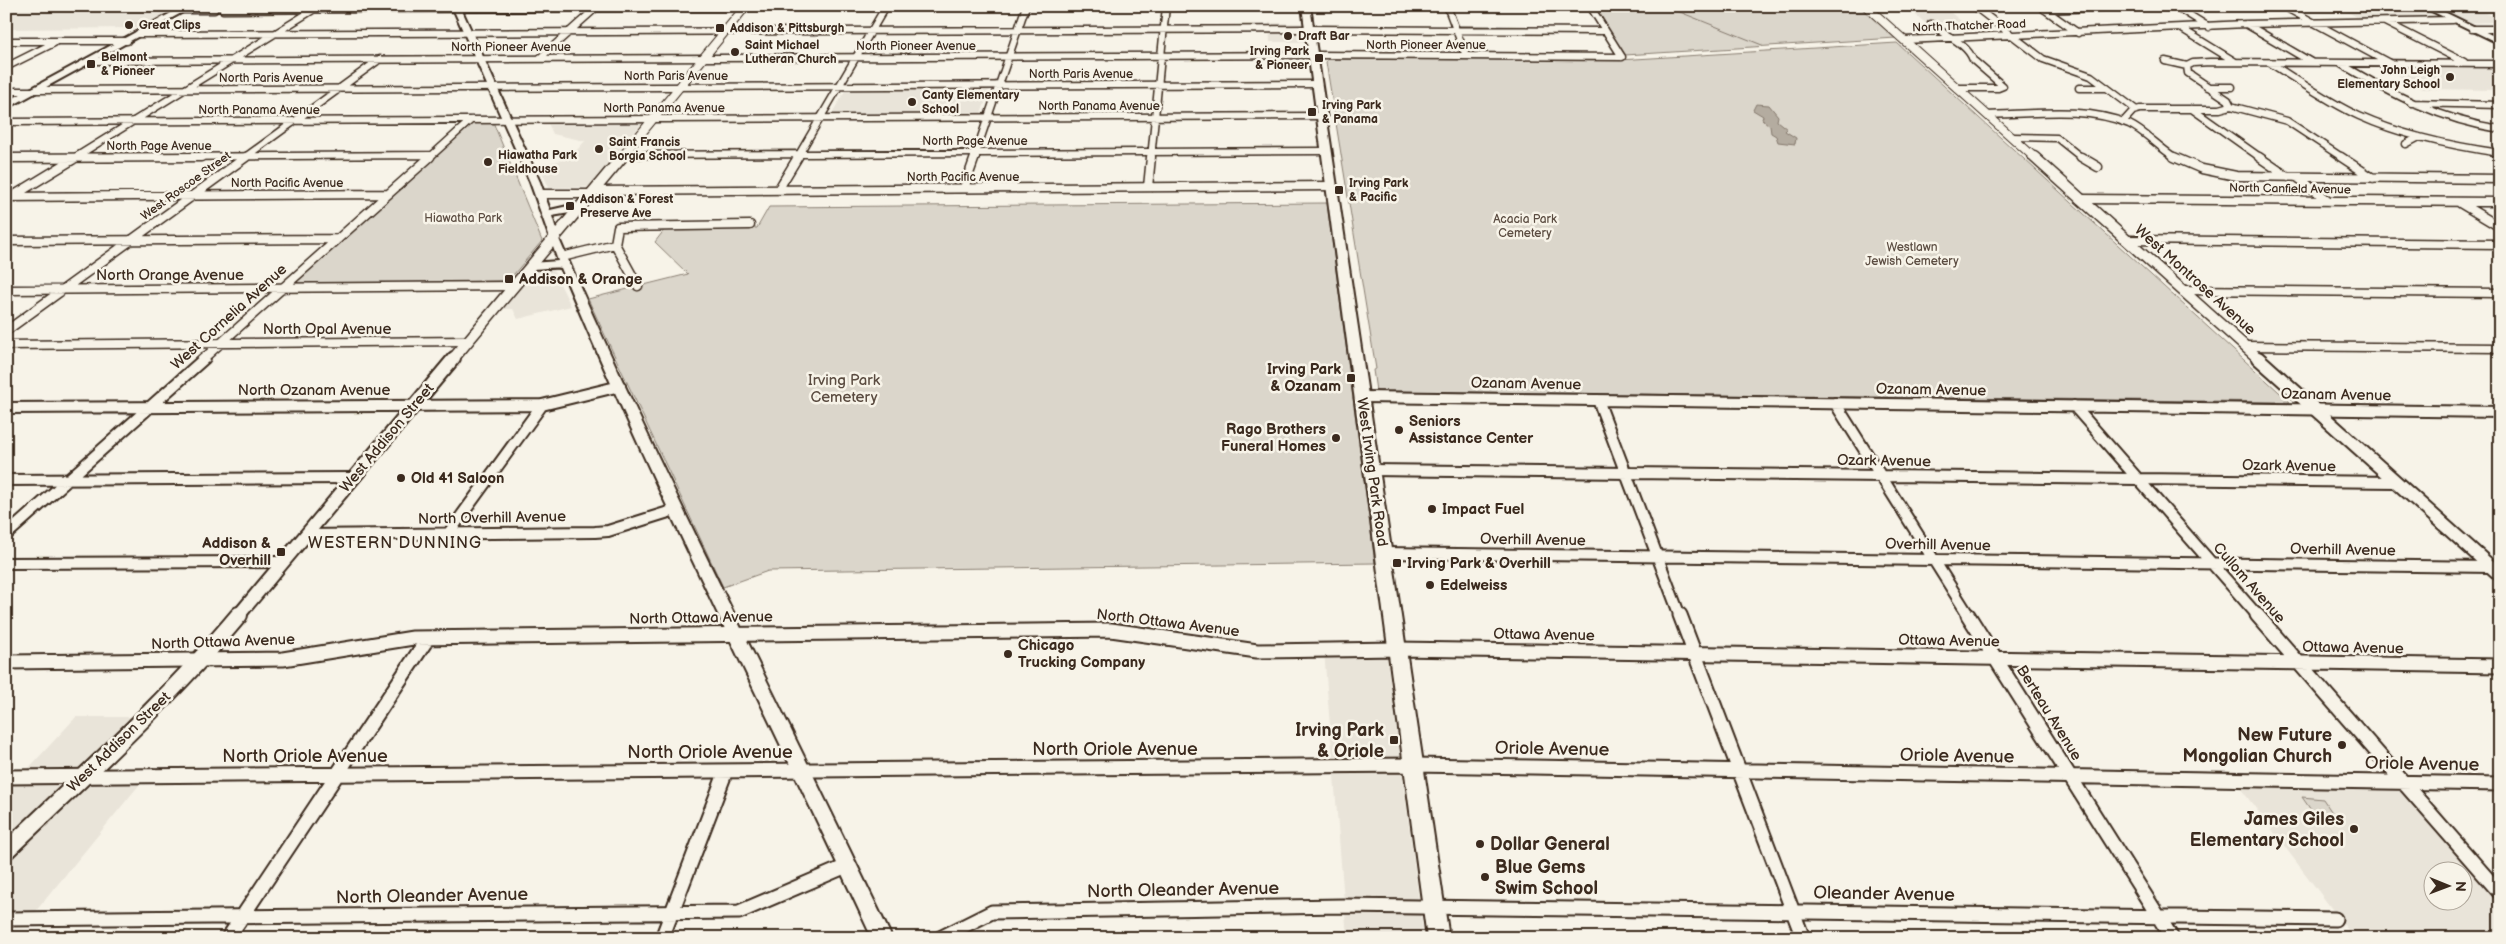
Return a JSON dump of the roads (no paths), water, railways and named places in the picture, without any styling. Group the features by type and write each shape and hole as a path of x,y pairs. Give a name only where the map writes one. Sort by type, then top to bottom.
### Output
{"main road":[{"name":"West Irving Park Road","path":"1306,6 1438,938"},
{"path":"2425,6 2500,42"},
{"path":"6,106 186,8"},
{"path":"457,8 540,194 554,239 675,510 803,770 882,938"},
{"path":"547,214 572,210 581,206"},
{"path":"531,266 564,261"}],"street":[{"path":"778,190 886,6"},
{"path":"223,10 930,6"},
{"path":"964,188 1026,6"},
{"path":"1148,187 1166,6"},
{"path":"1447,6 1466,56"},
{"path":"1539,6 1590,6 1606,31"},
{"path":"1974,6 2043,59 2091,76 2135,109 2220,109 2231,106 2287,121 2373,178"},
{"path":"2175,6 2209,27"},
{"path":"2282,6 2390,63"},
{"path":"540,58 596,7"},
{"name":"West Addison Street","path":"6,851 162,702 201,660 746,7"},
{"name":"West Montrose Avenue","path":"1869,7 2496,571"},
{"path":"2043,8 2116,7"},
{"path":"186,8 214,10"},
{"path":"8,198 76,158 316,8"},
{"path":"2043,8 2078,33"},
{"name":"North Thatcher Road","path":"1905,40 2246,24 2454,20"},
{"path":"2384,21 2467,64"},
{"path":"1931,24 1969,52 1973,60 2002,85 2002,88 1958,88"},
{"path":"2246,24 2312,63"},
{"path":"2182,28 2235,62"},
{"path":"138,34 1310,29 1606,31"},
{"path":"2472,29 2500,29"},
{"name":"North Pioneer Avenue","path":"90,61 1313,55 1622,57 1606,31"},
{"path":"6,41 127,41"},
{"path":"6,67 57,41"},
{"name":"West Roscoe Street","path":"6,330 380,59"},
{"path":"2057,64 2071,60"},
{"path":"2165,61 2187,66 2193,63 2235,62 2500,64"},
{"path":"2270,62 2348,110 2381,124 2419,136 2500,153"},
{"path":"2339,63 2408,103 2451,120 2500,128"},
{"path":"2187,66 2188,73 2228,100 2231,106"},
{"name":"North Paris Avenue","path":"6,91 1317,84"},
{"path":"2208,87 2232,87"},
{"path":"2079,88 2107,88"},
{"path":"2408,103 2500,104"},
{"path":"2123,122 2135,109"},
{"path":"2192,109 2288,177"},
{"path":"1987,114 2083,115 2123,122 2136,129 2176,158 2200,168 2236,176 2500,179"},
{"name":"North Panama Avenue","path":"6,122 1322,116"},
{"name":"West Cornelia Avenue","path":"6,535 471,120"},
{"path":"2406,144 2419,136"},
{"path":"2012,137 2060,139 2085,161 2098,167"},
{"name":"North Page Avenue","path":"623,155 1327,151"},
{"name":"North Page Avenue","path":"6,158 431,155"},
{"path":"2192,175 2200,168"},
{"path":"2297,177 2329,201"},
{"name":"North Pacific Avenue","path":"540,194 964,188 1332,186"},
{"name":"North Pacific Avenue","path":"8,198 388,194"},
{"name":"North Canfield Avenue","path":"2080,198 2500,202"},
{"path":"2459,202 2500,227"},
{"path":"638,286 615,244 614,240 618,227 750,225"},
{"path":"6,241 338,239"},
{"path":"2126,240 2500,244"},
{"path":"564,261 615,244"},
{"name":"North Orange Avenue","path":"6,290 514,286"},
{"path":"2182,290 2500,293"},
{"name":"North Opal Avenue","path":"6,345 468,342"},
{"path":"2244,346 2500,348"},
{"name":"North Ozanam Avenue","path":"6,408 542,405 620,386"},
{"name":"Ozanam Avenue","path":"1362,397 2500,412"},
{"path":"1598,400 1803,938"},
{"name":"Berteau Avenue","path":"1835,403 2172,938"},
{"path":"448,534 542,405"},
{"name":"Cullom Avenue","path":"2074,406 2500,893"},
{"name":"Ozark Avenue","path":"1372,470 2396,482"},
{"path":"6,480 353,478"},
{"name":"North Overhill Avenue","path":"305,535 608,531 675,510"},
{"name":"Overhill Avenue","path":"1383,553 2212,564 2496,571"},
{"path":"6,564 283,562"},
{"name":"North Ottawa Avenue","path":"6,662 284,659 413,638 1111,630 1257,651 1397,649"},
{"path":"228,938 428,638"},
{"name":"Ottawa Avenue","path":"1397,649 2500,666"},
{"name":"North Oriole Avenue","path":"6,777 1414,765"},
{"name":"Oriole Avenue","path":"1414,765 2500,784"},
{"path":"662,938 726,771"},
{"name":"North Oleander Avenue","path":"6,919 739,912 848,865"},
{"name":"Oleander Avenue","path":"1433,906 2335,919"},
{"name":"North Oleander Avenue","path":"940,938 992,912 1433,906"}],"waterway":[{"path":"1665,6 1762,45"}],"place":[{"name":"Great Clips","path":"129,25"},
{"name":"Addison & Pittsburgh","path":"720,28"},
{"name":"Draft Bar","path":"1288,36"},
{"name":"Saint Michael Lutheran Church","path":"735,52"},
{"name":"Irving Park & Pioneer","path":"1319,58"},
{"name":"Belmont & Pioneer","path":"91,64"},
{"name":"John Leigh Elementary School","path":"2450,77"},
{"name":"Canty Elementary School","path":"912,102"},
{"name":"Irving Park & Panama","path":"1312,112"},
{"name":"Saint Francis Borgia School","path":"599,149"},
{"name":"Hiawatha Park Fieldhouse","path":"488,162"},
{"name":"Irving Park & Pacific","path":"1339,190"},
{"name":"Addison & Forest Preserve Ave","path":"570,206"},
{"name":"Addison & Orange","path":"509,279"},
{"name":"Irving Park & Ozanam","path":"1351,378"},
{"name":"Seniors Assistance Center","path":"1399,430"},
{"name":"Rago Brothers Funeral Homes","path":"1336,438"},
{"name":"Old 41 Saloon","path":"401,478"},
{"name":"Impact Fuel","path":"1432,509"},
{"name":"Addison & Overhill","path":"281,552"},
{"name":"Irving Park & Overhill","path":"1397,563"},
{"name":"Edelweiss","path":"1430,585"},
{"name":"Chicago Trucking Company","path":"1008,654"},
{"name":"Irving Park & Oriole","path":"1394,740"},
{"name":"New Future Mongolian Church","path":"2342,745"},
{"name":"James Giles Elementary School","path":"2354,829"},
{"name":"Dollar General","path":"1480,844"},
{"name":"Blue Gems Swim School","path":"1485,877"}],"district":[{"name":"WESTERN DUNNING","path":"395,543"}],"park label":[{"name":"Hiawatha Park","path":"463,218"},
{"name":"Acacia Park Cemetery","path":"1525,226"},
{"name":"Westlawn Jewish Cemetery","path":"1912,254"},
{"name":"Irving Park Cemetery","path":"844,388"}]}
